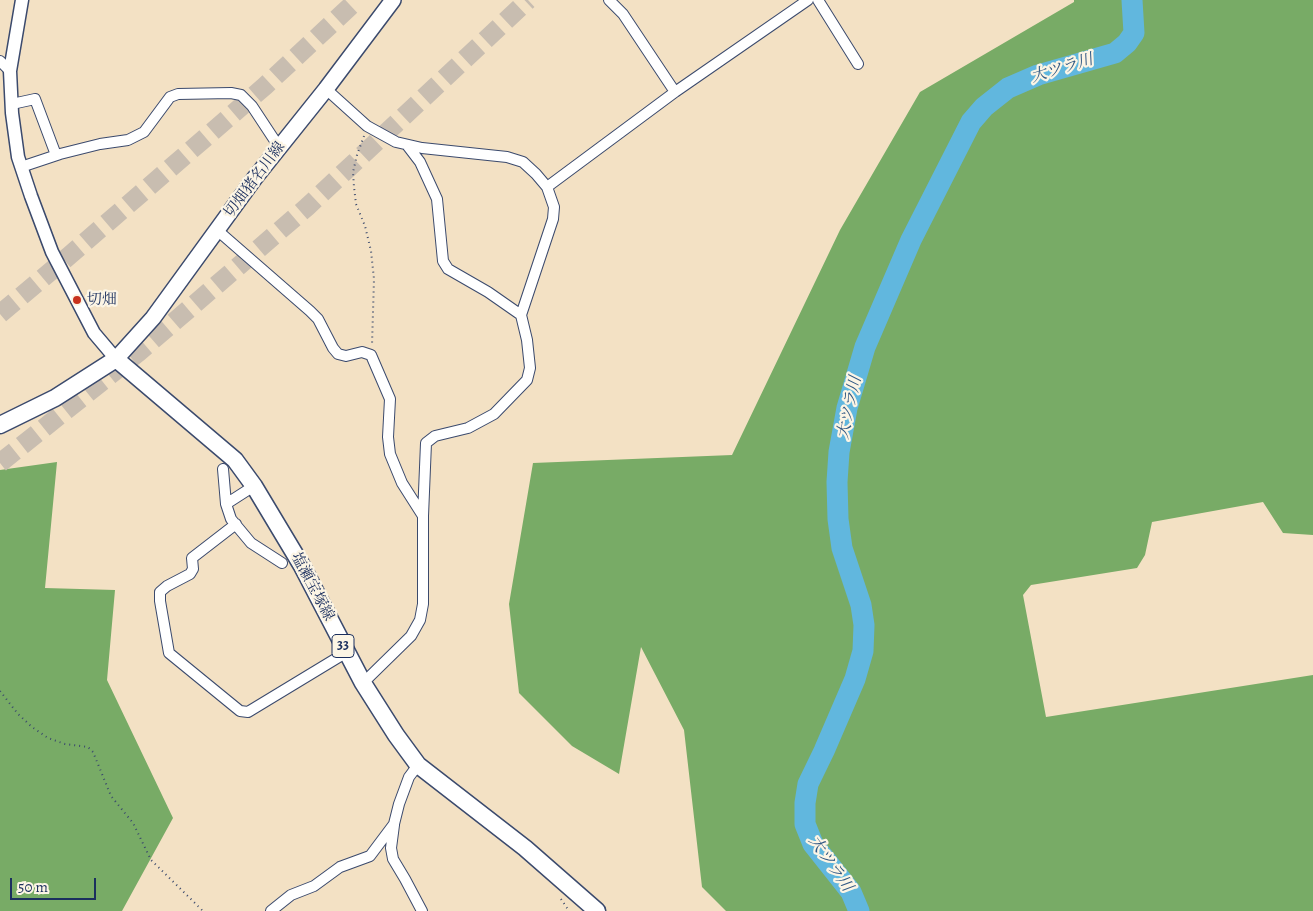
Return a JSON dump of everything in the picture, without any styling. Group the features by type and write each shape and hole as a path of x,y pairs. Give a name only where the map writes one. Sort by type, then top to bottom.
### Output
{"main road":[{"name":"切畑猪名川線","path":"116,359 153,318 279,147 326,89 393,0"},
{"path":"0,425 54,398 116,359"},
{"name":"塩瀬宝塚線","path":"116,359 235,460 254,486 302,566 363,683 396,735 418,765 525,848 598,911"}],"street":[{"path":"7,75 22,0"},
{"path":"609,0 623,14 675,92"},
{"path":"547,187 675,92 808,0"},
{"path":"818,0 858,64"},
{"path":"0,61 7,75 18,157 52,252 94,332 116,359"},
{"path":"326,89 367,126 396,142 422,148 507,157 523,162 547,187 554,206 552,219 521,315 530,368 527,380 494,414 468,428 434,436 426,443 423,516 423,604 420,620 411,636 363,683"},
{"path":"21,167 56,155 100,144 128,140 144,132 170,97 178,94 231,93 241,95 252,106 279,147"},
{"path":"12,104 34,99 56,155"},
{"path":"407,145 420,162 437,199 443,262 448,269 488,292 521,315"},
{"path":"217,230 318,319 338,354 346,356 362,352 371,354 390,399 388,437 390,454 402,483 423,516"},
{"path":"223,469 226,504 231,519 251,543 282,563"},
{"path":"226,504 254,486"},
{"path":"236,524 192,558 193,569 190,574 167,586 160,592 169,653 240,711 248,712 347,652"},
{"path":"418,765 409,777 398,804 391,848 393,859 406,879 422,911"},
{"path":"271,911 291,895 314,886 340,868 370,856 394,824"}],"path":[{"path":"367,126 353,172 356,204 365,226 371,250 374,279 371,354"},
{"path":"0,691 18,714 48,738 65,744 88,747 93,752 111,796 133,823 151,860 204,911"}],"green space":[{"path":"1074,0 1313,0 1313,535 1283,533 1263,502 1152,522 1145,555 1137,568 1031,585 1023,595 1046,717 1313,675 1313,911 726,911 702,887 684,730 641,647 619,774 572,746 519,693 509,604 533,463 732,455 840,230 920,92 1074,2"},
{"path":"57,462 45,588 115,590 107,680 173,818 122,911 0,911 0,470"}],"waterway":[{"name":"大ツラ川","path":"859,911 851,892 813,844 805,824 805,803 808,784 855,679 863,651 864,625 861,605 842,548 838,519 837,482 839,452 847,408 865,347 911,240 971,122 984,107 1008,88 1038,75 1115,53 1127,43 1134,33 1132,0"}],"tunnel":[{"path":"0,314 265,86 357,0"},
{"path":"0,463 139,352 307,207 528,0"}],"place":[{"name":"切畑","path":"77,300"}]}
